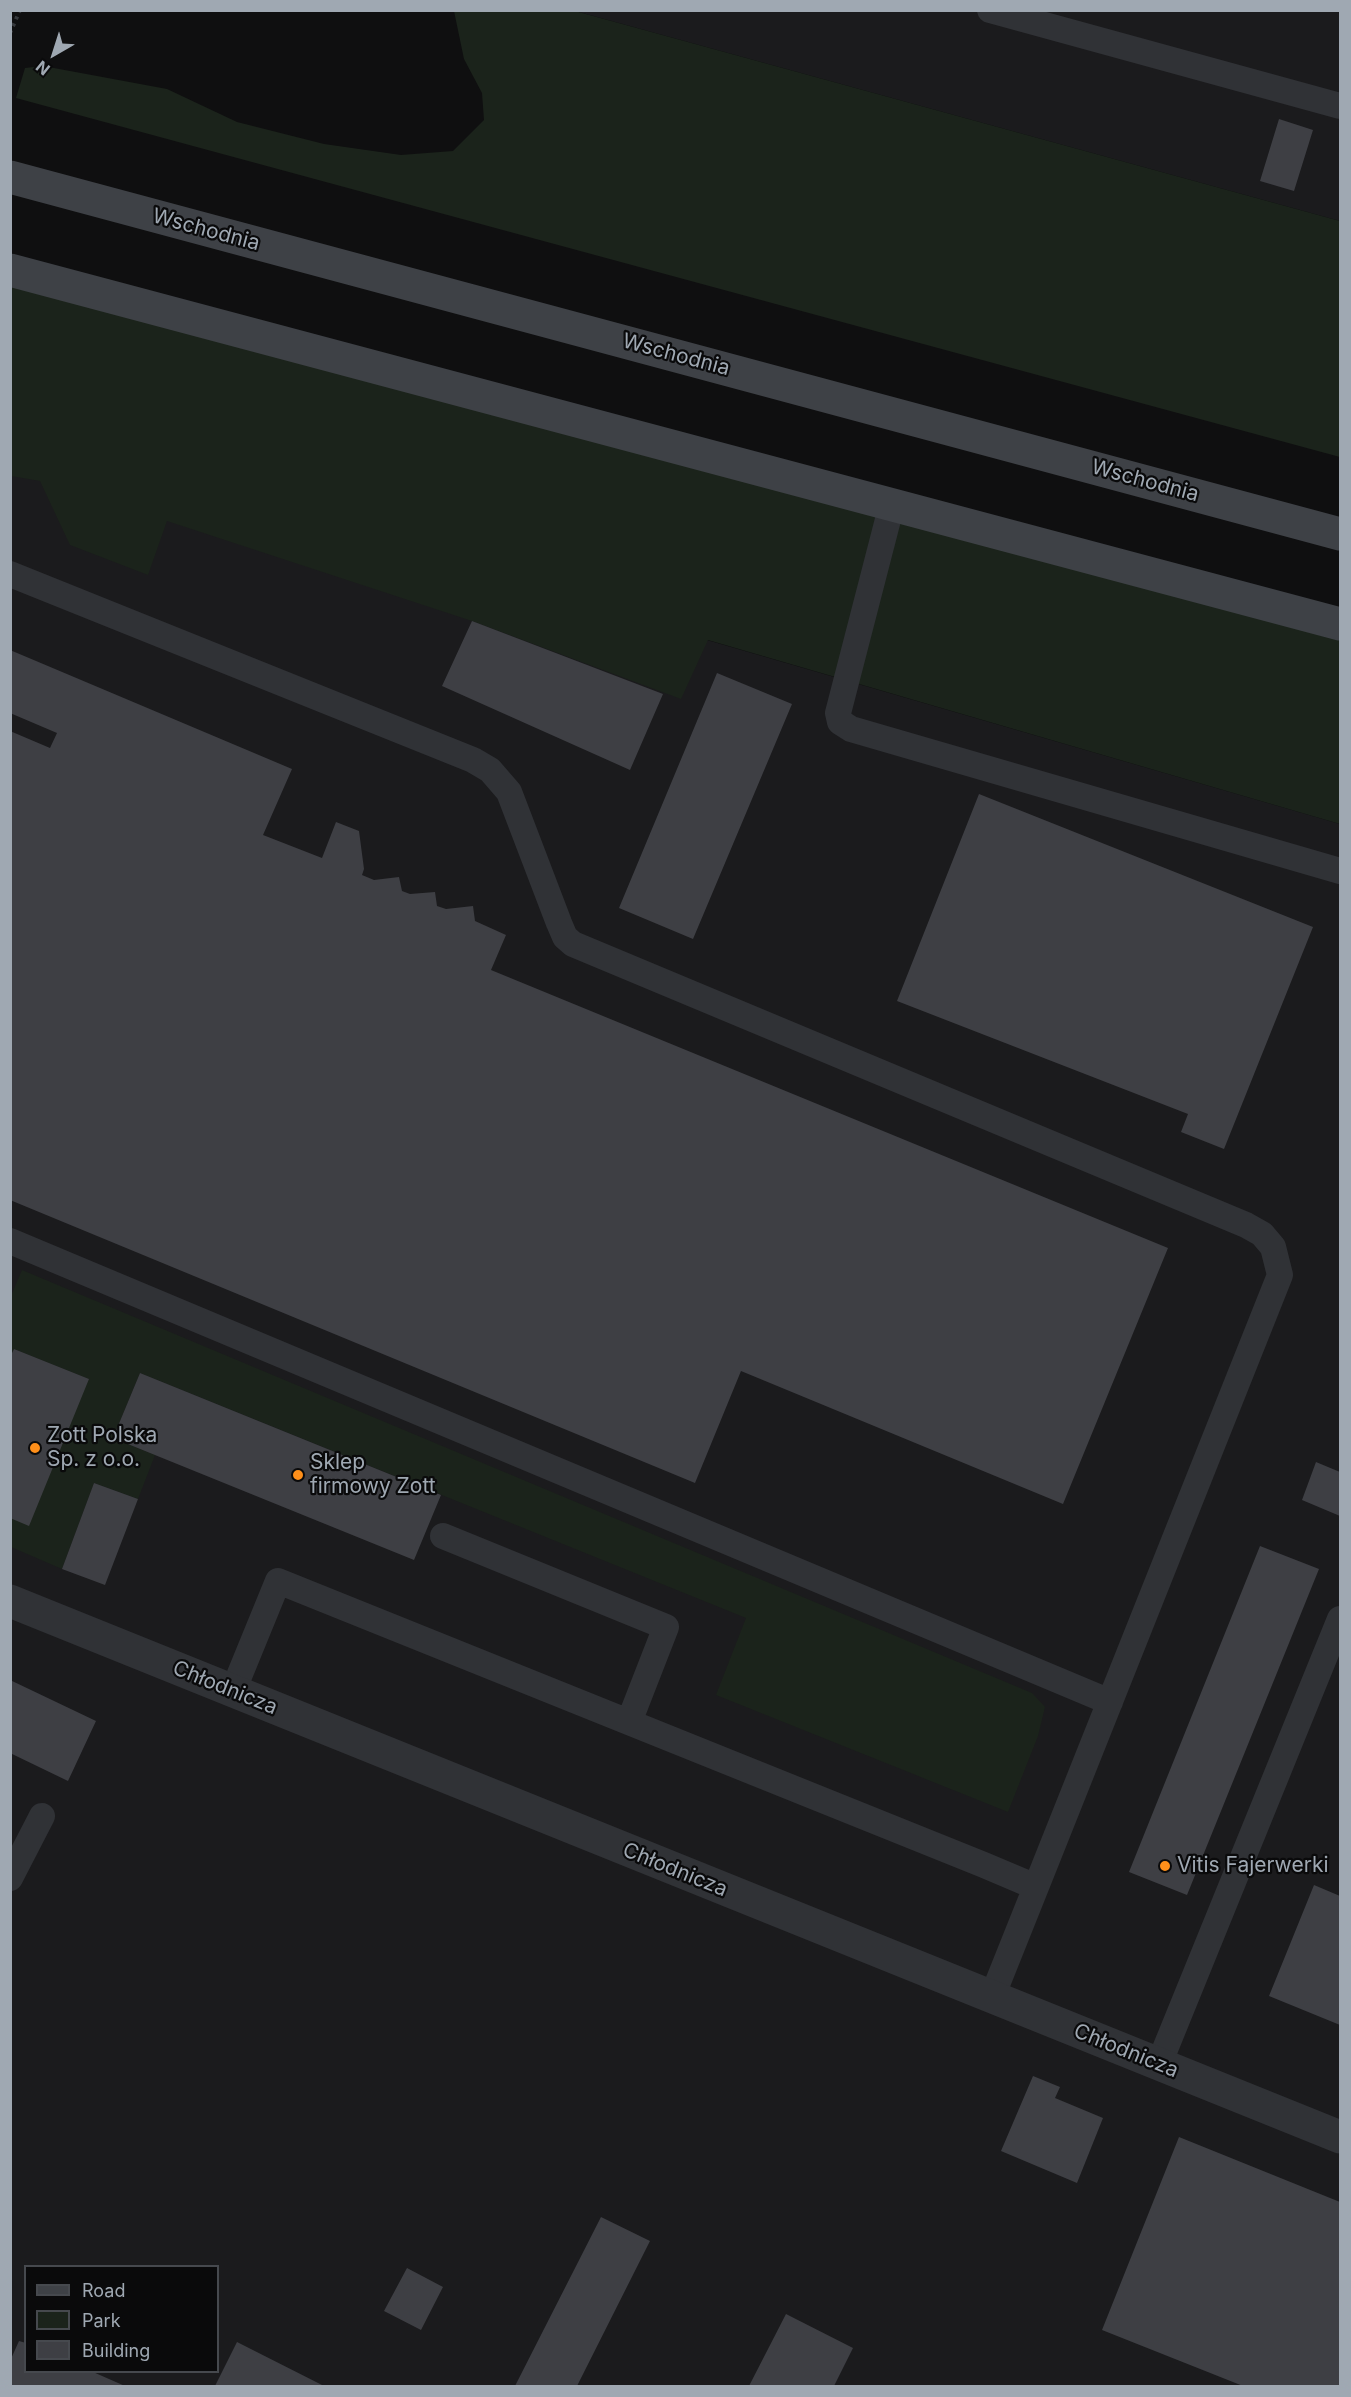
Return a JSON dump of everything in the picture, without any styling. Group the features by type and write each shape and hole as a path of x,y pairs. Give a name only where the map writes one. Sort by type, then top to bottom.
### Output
{"street":[{"name":"Wschodnia","path":"10,177 1341,534"},
{"path":"10,270 1341,624"},
{"name":"Chłodnicza","path":"10,1601 1341,2137"}],"lane":[{"path":"990,10 1341,106"},
{"path":"892,504 838,714 840,722 851,729 1341,871"},
{"path":"10,574 473,760 490,770 502,781 509,792 559,923 565,937 573,944 1262,1234 1273,1246 1280,1275 992,1997"},
{"path":"10,1241 1110,1702"},
{"path":"443,1536 666,1628 629,1722"},
{"path":"233,1691 278,1581 1036,1887"},
{"path":"1159,2064 1341,1619"},
{"path":"10,1878 42,1816"}],"path":[{"path":"10,33 20,10"}],"shaded area":[{"path":"575,11 1340,11 1340,221"},
{"path":"10,448 707,640 1340,824 1340,2386 11,2386"}],"green space":[{"path":"454,11 575,11 1340,221 1340,457 16,98 25,68 43,66 167,89 237,122 324,144 401,155 453,151 484,120 482,93 464,59"},
{"path":"10,270 1340,624 1340,824 708,640 681,699 472,621 167,521 148,575 70,545 40,481 11,476"},
{"path":"22,1270 1032,1693 1045,1707 1038,1736 1008,1812 716,1695 746,1618 140,1373 113,1438 155,1455 138,1499 94,1483 62,1569 11,1547 11,1518 89,1379 14,1349 11,1357 11,1296"}],"building":[{"path":"1279,119 1313,130 1294,191 1260,181"},
{"path":"472,621 663,694 630,770 442,686"},
{"path":"10,650 292,769 263,835 322,858 336,822 359,831 364,869 362,875 374,880 399,877 402,891 410,894 435,892 437,906 446,909 473,906 475,921 506,935 491,970 1168,1248 1063,1504 741,1371 695,1483 10,1200 10,731 50,748 57,733 10,713"},
{"path":"717,673 792,704 693,939 619,908"},
{"path":"979,794 1313,927 1224,1149 1181,1132 1188,1114 897,1001"},
{"name":"Zott Polska Sp. z o.o.","path":"14,1349 89,1379 29,1526 10,1518 10,1357"},
{"name":"Sklep firmowy Zott","path":"140,1373 441,1495 414,1560 113,1438"},
{"path":"1316,1462 1340,1472 1340,1516 1302,1500"},
{"path":"94,1483 138,1499 105,1585 62,1569"},
{"path":"1260,1546 1319,1569 1187,1895 1129,1872"},
{"path":"10,1680 96,1721 68,1781 10,1753"},
{"path":"1314,1885 1340,1896 1340,2025 1269,1996"},
{"path":"1033,2076 1060,2087 1055,2098 1103,2118 1077,2183 1001,2151"},
{"path":"1179,2137 1340,2202 1340,2386 1243,2386 1102,2330"},
{"path":"601,2217 650,2241 577,2386 515,2386"},
{"path":"407,2268 443,2287 421,2330 384,2311"},
{"path":"786,2314 853,2348 834,2386 749,2386"},
{"path":"19,2341 24,2342 24,2373 95,2373 125,2386 10,2386 10,2361"},
{"path":"237,2342 324,2386 215,2386"}],"place":[{"name":"Zott Polska Sp. z o.o.","path":"35,1448"},
{"name":"Sklep firmowy Zott","path":"298,1475"},
{"name":"Vitis Fajerwerki","path":"1165,1866"}]}
